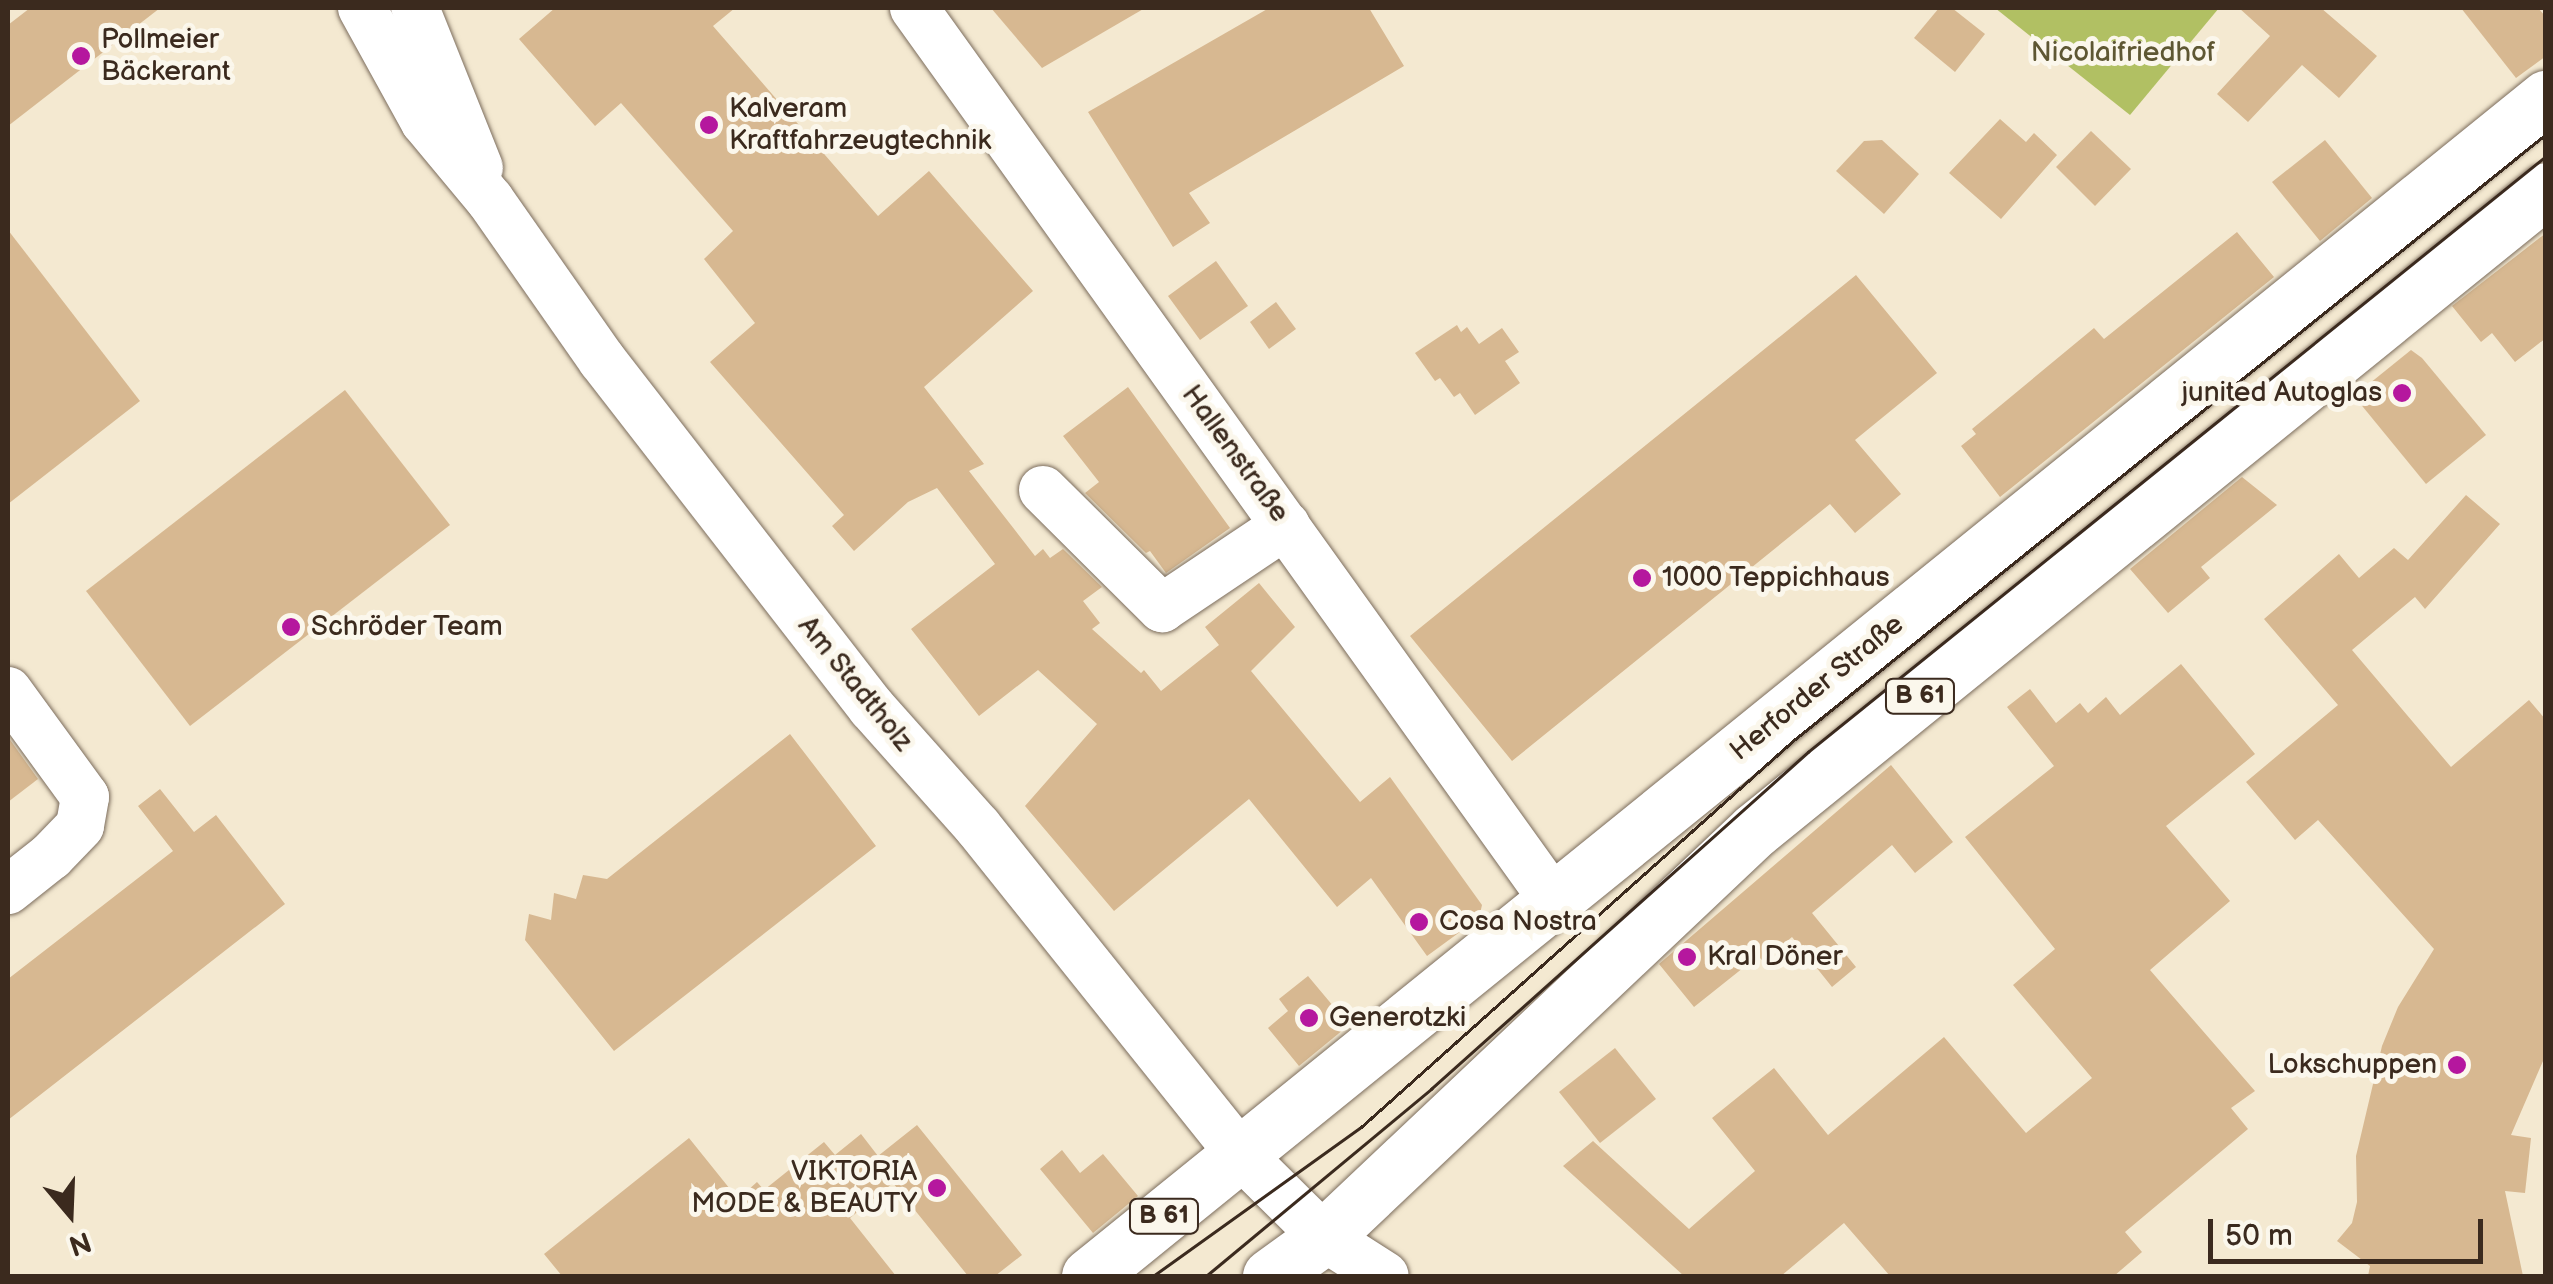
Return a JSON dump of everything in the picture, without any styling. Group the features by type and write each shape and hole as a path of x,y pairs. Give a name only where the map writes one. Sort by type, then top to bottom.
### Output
{"main road":[{"name":"Herforder Straße","path":"1089,1276 2546,98"},
{"name":"B 61","path":"1270,1276 1324,1237 1755,830 2546,190"}],"street":[{"name":"Am Stadtholz","path":"362,8 425,122 490,200 602,360 872,708 978,827 1240,1154 1324,1237 1385,1276"},
{"name":"Am Stadtholz","path":"415,8 490,200"},
{"name":"Hallenstraße","path":"914,8 1554,901"},
{"path":"1043,490 1162,608 1286,525"},
{"path":"8,692 85,797 80,826 8,890"}],"green space":[{"name":"Nicolaifriedhof","path":"1995,8 2219,8 2130,115"}],"building":[{"path":"30,8 160,8 8,126 8,25"},
{"path":"555,8 735,8 713,26 878,216 929,171 1033,291 924,387 984,464 969,471 1035,556 1043,549 1050,558 1063,549 1102,587 1083,601 1100,623 1092,629 1141,673 1144,670 1161,691 1219,645 1205,627 1259,583 1295,627 1251,671 1360,802 1390,777 1482,905 1479,918 1427,956 1371,878 1337,907 1249,799 1114,911 1025,806 1097,724 1038,670 979,716 911,629 995,564 937,488 908,502 854,551 832,526 844,515 710,362 755,323 704,259 733,231 621,103 595,126 519,39"},
{"path":"991,8 1145,8 1042,68"},
{"path":"1269,8 1369,8 1404,66 1189,193 1210,223 1173,247 1088,112"},
{"path":"1939,8 1952,8 1985,34 1955,72 1914,38"},
{"path":"2239,8 2321,8 2377,56 2339,98 2302,65 2248,122 2217,94 2270,36"},
{"path":"2461,8 2538,8 2546,17 2546,56 2516,78"},
{"path":"2000,119 2026,142 2034,133 2057,155 2001,219 1949,173"},
{"path":"2091,131 2131,169 2095,206 2056,167"},
{"path":"1882,140 1919,174 1884,214 1836,171 1864,141"},
{"path":"2325,140 2372,198 2320,241 2272,182"},
{"path":"8,230 140,401 8,504"},
{"path":"2237,232 2274,277 2000,497 1961,446 1976,434 1972,429 2094,328 2104,339"},
{"path":"2546,233 2546,338 2515,362 2492,333 2481,342 2452,306"},
{"path":"1216,261 1248,306 1200,340 1168,296"},
{"path":"1856,275 1937,373 1855,440 1901,494 1855,533 1830,504 1512,761 1410,636"},
{"path":"1276,302 1296,329 1269,349 1250,322"},
{"path":"1457,325 1461,332 1467,327 1479,344 1502,328 1519,352 1505,361 1520,383 1475,415 1460,393 1454,397 1440,378 1435,381 1415,353"},
{"path":"2411,350 2486,435 2426,484 2354,396"},
{"path":"1128,387 1230,528 1166,573 1150,551 1146,553 1085,493 1099,482 1063,436"},
{"path":"345,390 450,525 190,726 86,591"},
{"path":"2242,477 2277,505 2201,567 2210,578 2168,613 2130,569"},
{"path":"2466,495 2500,524 2425,609 2415,597 2352,650 2451,767 2529,700 2546,720 2546,1054 2511,1135 2531,1138 2525,1193 2505,1191 2523,1276 2368,1276 2370,1266 2337,1241 2352,1223 2357,1202 2356,1156 2382,1046 2398,1007 2434,949 2318,820 2295,840 2246,782 2338,705 2264,619 2339,554 2359,578 2394,548 2408,560"},
{"path":"2181,664 2255,754 2166,826 2230,901 2150,970 2255,1091 2231,1108 2248,1129 2125,1232 2142,1252 2114,1276 1890,1276 1844,1223 1781,1276 1684,1276 1563,1166 1593,1141 1689,1229 1755,1171 1712,1118 1774,1068 1828,1135 1944,1037 2026,1133 2092,1078 2013,985 2055,949 1965,837 2054,766 2007,707 2030,689 2056,723 2080,703 2088,713 2106,697 2120,715"},
{"path":"790,734 876,846 614,1051 525,940 529,914 551,920 554,893 576,899 583,875 607,879"},
{"path":"8,737 38,779 8,802"},
{"path":"1891,765 1953,842 1915,873 1892,845 1812,913 1856,967 1832,987 1792,937 1763,961 1758,956 1694,1007 1659,964"},
{"path":"160,789 194,832 216,815 285,904 8,1120 8,979 173,851 138,806"},
{"path":"1308,976 1349,1025 1299,1066 1268,1028 1288,1011 1279,999"},
{"path":"1615,1048 1656,1099 1600,1143 1559,1092"},
{"path":"917,1125 1022,1255 995,1276 968,1276 893,1183 850,1218 896,1276 562,1276 544,1254 689,1138 738,1199 757,1182 764,1190 824,1142 835,1155 861,1134 878,1156"},
{"path":"1062,1150 1080,1173 1103,1154 1138,1196 1093,1233 1040,1169"}],"tram line":[{"path":"1153,1276 1360,1128 1794,740 2546,134"},
{"path":"1206,1276 1431,1089 1808,752 2546,156"}],"place":[{"name":"Pollmeier Bäckerant","path":"81,56"},
{"name":"Kalveram Kraftfahrzeugtechnik","path":"709,125"},
{"name":"junited Autoglas","path":"2402,393"},
{"name":"1000 Teppichhaus","path":"1642,578"},
{"name":"Schröder Team","path":"291,627"},
{"name":"Cosa Nostra","path":"1419,922"},
{"name":"Kral Döner","path":"1687,957"},
{"name":"Generotzki","path":"1309,1018"},
{"name":"Lokschuppen","path":"2457,1065"},
{"name":"VIKTORIA MODE & BEAUTY","path":"937,1188"}]}
